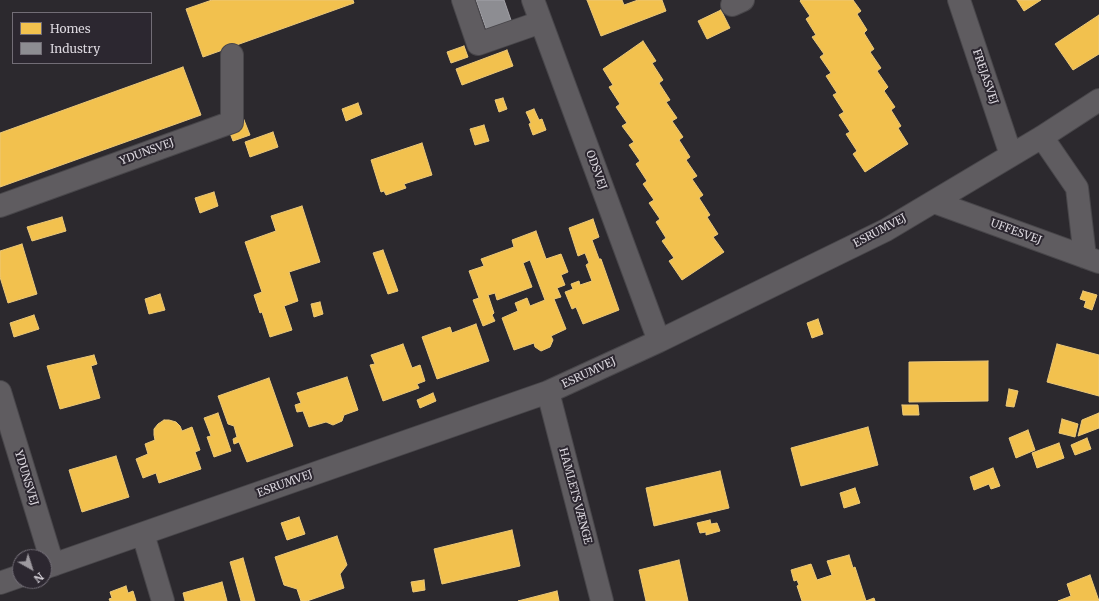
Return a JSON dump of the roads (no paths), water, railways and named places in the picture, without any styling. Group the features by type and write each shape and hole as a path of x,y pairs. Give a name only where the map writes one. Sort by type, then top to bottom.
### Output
{"street":[{"path":"463,0 478,44 541,22"},
{"name":"ODSVEJ","path":"533,0 659,341"},
{"name":"FREJASVEJ","path":"959,0 1011,155"},
{"name":"YDUNSVEJ","path":"0,206 232,122 232,55"},
{"name":"ESRUMVEJ","path":"52,566 548,392 659,341 886,230 1042,137 1099,100"},
{"path":"1042,137 1077,188 1092,260"},
{"name":"UFFESVEJ","path":"934,202 1092,260"},
{"name":"YDUNSVEJ","path":"0,392 43,549"},
{"name":"HAMLETS VÆNGE","path":"548,392 602,601"},
{"path":"143,534 163,601"},
{"path":"0,583 12,579"}]}
